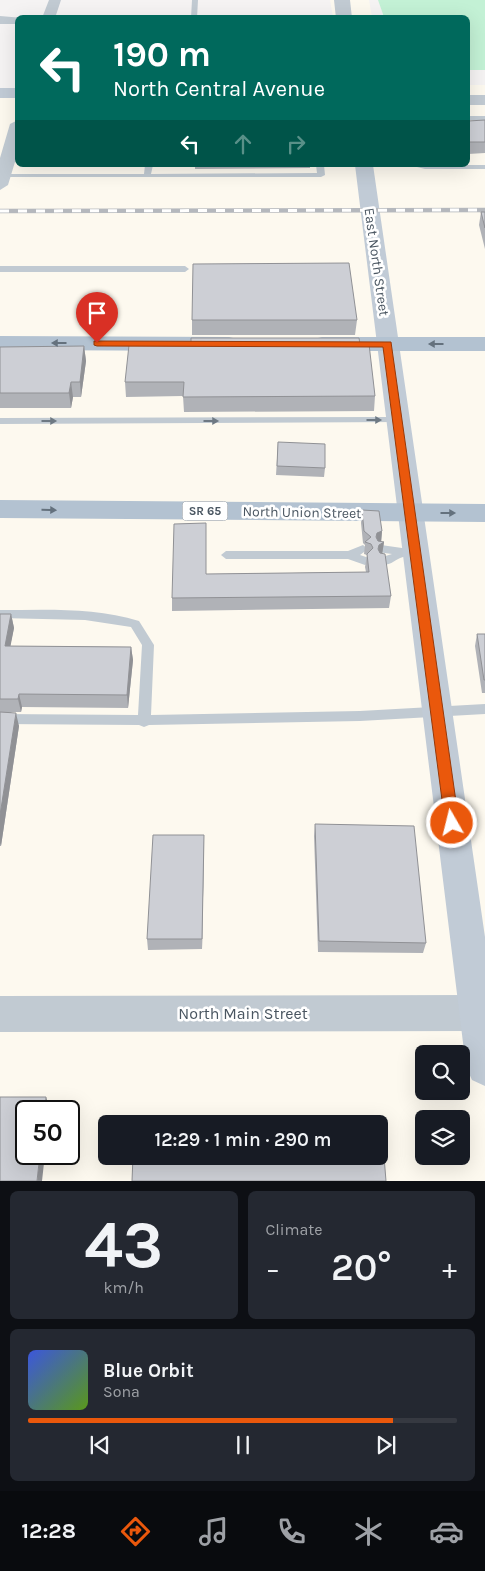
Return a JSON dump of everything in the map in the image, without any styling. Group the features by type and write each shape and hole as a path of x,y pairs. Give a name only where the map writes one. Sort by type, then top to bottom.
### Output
{"main road":[{"path":"0,92 15,92"},
{"name":"East North Street","path":"364,167 410,513 408,554 437,709 481,1013 485,1067"},
{"path":"0,343 249,344"},
{"path":"298,344 485,344"},
{"name":"North Union Street","path":"0,509 485,513"}],"street":[{"path":"49,15 55,0"},
{"path":"342,0 344,15"},
{"path":"0,20 15,20"},
{"path":"470,100 485,100"},
{"path":"1,181 15,134"},
{"name":"North Main Street","path":"0,1014 481,1013"}],"lane":[{"path":"194,15 195,0"},
{"path":"470,118 485,118"},
{"path":"59,176 61,167"},
{"path":"147,176 149,167"},
{"path":"1,181 59,176 320,175 320,167"},
{"path":"425,167 485,167"},
{"path":"0,270 185,269"},
{"path":"0,421 398,420"},
{"path":"382,555 389,560 408,554"},
{"path":"226,555 364,555"},
{"path":"0,614 84,616 121,620 135,624 148,645 144,722"},
{"path":"0,719 144,722 362,716 437,709 485,709"}],"shaded area":[{"path":"330,0 369,0 372,15 333,15"},
{"path":"470,85 485,85 485,1181 0,1181 0,93 15,93 15,167 470,167"}],"green space":[{"path":"378,0 485,0 485,70 470,70 470,15 383,15"}],"building":[{"path":"485,120 485,142 470,142 470,121"},
{"path":"481,212 485,212 485,228"},
{"path":"349,263 357,320 192,320 193,264"},
{"path":"191,338 359,338 360,344 369,344 375,396 183,397 184,382 125,382 129,345 191,345"},
{"path":"84,346 80,382 71,382 69,393 0,393 0,347"},
{"path":"278,442 325,444 325,468 277,466"},
{"path":"362,510 379,511 382,531 377,533 376,537 378,541 384,542 379,545 378,549 380,553 385,554 391,596 172,598 174,524 206,523 206,574 369,572 367,554 373,548 371,544 365,542 371,537 364,531"},
{"path":"0,614 11,614 5,646 131,647 127,695 19,694 18,699 0,699"},
{"path":"477,634 485,634 485,680 484,680"},
{"path":"0,712 16,713 0,815"},
{"path":"315,824 414,826 426,943 319,941"},
{"path":"153,835 204,835 202,939 147,939"},
{"path":"0,1097 46,1097 46,1100 15,1100 15,1165 39,1165 37,1181 0,1181"},
{"path":"133,1165 385,1165 386,1181 132,1181"}],"railway":[{"path":"0,211 485,210"}],"route":[{"path":"97,343 388,344 452,823"}]}
